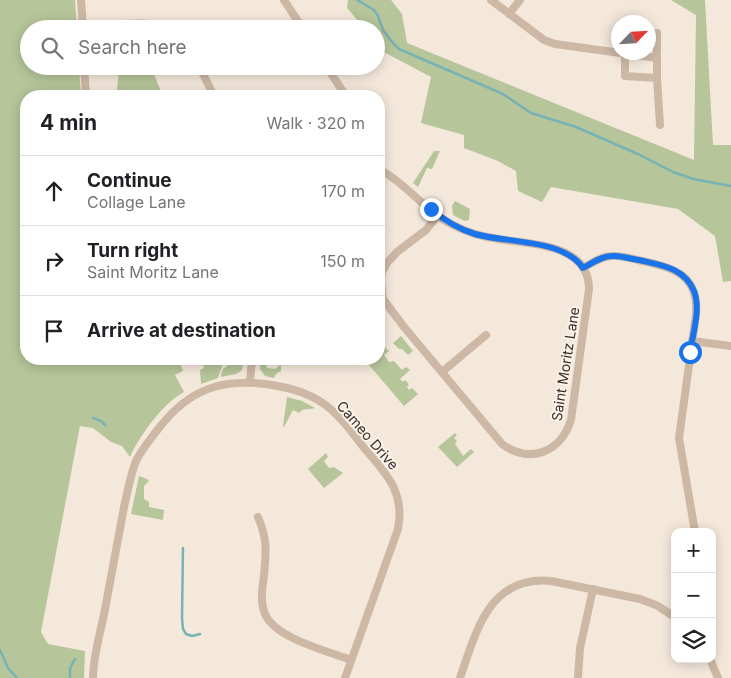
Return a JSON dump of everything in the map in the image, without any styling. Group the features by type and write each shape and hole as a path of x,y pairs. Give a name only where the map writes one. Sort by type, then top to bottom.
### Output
{"street":[{"path":"81,0 82,20"},
{"path":"284,0 297,20"},
{"path":"491,0 544,40 555,44 611,52"},
{"path":"509,14 520,0"},
{"path":"657,33 656,78 660,125"},
{"path":"625,60 625,76 656,78"},
{"path":"85,75 86,90"},
{"path":"204,75 211,90"},
{"path":"332,75 342,90"},
{"path":"385,172 452,225 475,234 559,250 576,259 583,268 605,257 616,256 665,266 682,274 690,285 695,297 696,308 679,438 694,528"},
{"name":"Saint Moritz Lane","path":"385,267 390,259 426,230 438,215"},
{"name":"Saint Moritz Lane","path":"385,301 496,439 506,447 522,454 531,454 542,452 555,445 565,434 570,420 589,291 588,279 583,268"},
{"path":"442,372 486,335"},
{"path":"692,341 731,346"},
{"path":"250,382 251,365"},
{"name":"Cameo Drive","path":"93,678 131,476 138,459 168,417 187,400 220,385 250,382 293,389 311,396 326,405 386,473 395,488 400,510 398,529 345,678"},
{"path":"258,517 266,540 262,601 268,620 275,628 287,636 351,660"},
{"path":"460,678 484,615 491,604 503,594 524,583 541,580 640,599 671,615"},
{"path":"578,678 580,648 593,589"},
{"path":"712,663 718,678"}],"green space":[{"path":"0,0 75,0 76,20 20,20 20,75 80,75 81,90 20,90 20,365 181,365 183,371 175,375 184,392 168,404 153,420 130,457 122,446 111,442 93,428 80,426 41,632 48,644 85,651 84,678 0,678"},
{"path":"348,0 391,0 402,14 407,43 694,160 696,15 671,0 705,0 713,145 731,145 731,281 723,282 715,236 678,209 551,187 542,202 518,191 516,171 498,161 464,148 464,135 421,123 431,77 385,53 385,20 357,20 347,8"},
{"path":"118,75 154,75 160,90 117,90"},
{"path":"434,151 440,151 432,169 427,168 418,187 413,183"},
{"path":"455,201 470,209 469,220 465,221 453,215 452,206"},
{"path":"401,336 413,351 408,355 393,343"},
{"path":"385,356 389,362 394,361 402,370 406,367 410,370 400,379 403,382 405,380 409,384 407,387 409,390 412,388 418,394 404,406 369,365 385,365"},
{"path":"203,365 222,366 218,378 201,384 200,370 204,368"},
{"path":"228,365 243,365 242,370 236,374 221,377 223,369"},
{"path":"260,365 266,365 267,368 275,369 281,365 281,371 274,378 265,376 260,369"},
{"path":"287,397 302,401 315,408 305,409 299,413 293,410 284,427 283,426"},
{"path":"455,433 457,435 454,438 457,441 455,444 463,456 471,449 474,452 457,467 438,447"},
{"path":"326,453 328,457 324,461 329,468 334,467 343,473 324,488 308,469"},
{"path":"139,476 149,481 144,486 144,499 149,502 149,507 164,510 163,520 131,514"}],"waterway":[{"path":"357,0 374,10 379,20"},
{"path":"385,33 399,49 503,94 531,113 576,127 638,154 673,172 693,179 731,186"},
{"path":"93,418 105,425"},
{"path":"183,548 183,629 186,634 192,636 200,634"},
{"path":"0,650 8,668 17,678"},
{"path":"70,678 70,668 75,659"}],"route":[{"path":"431,209 452,225 475,234 565,252 576,259 583,268 605,257 616,256 674,269 685,278 693,289 695,297 696,314 690,352"}]}
